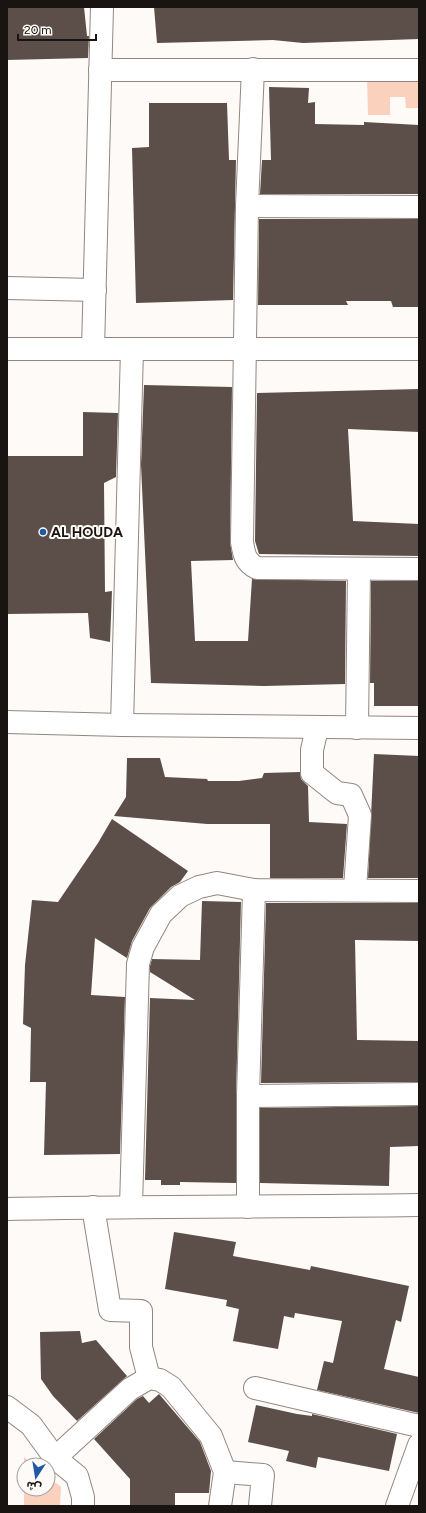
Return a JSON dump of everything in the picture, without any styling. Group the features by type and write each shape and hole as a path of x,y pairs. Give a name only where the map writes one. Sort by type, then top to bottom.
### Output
{"street":[{"path":"93,349 102,7"},
{"path":"253,69 247,206 242,542 245,557 250,564 257,568 359,570 419,569"},
{"path":"100,70 419,70"},
{"path":"247,206 419,206"},
{"path":"7,288 95,290"},
{"path":"7,349 419,350"},
{"path":"122,725 132,350"},
{"path":"357,728 359,570"},
{"path":"7,722 317,728 419,728"},
{"path":"317,728 312,750 312,773 337,793 351,795 360,815 356,889"},
{"path":"131,1206 138,964 143,947 161,914 180,896 199,887 217,883 254,890 356,889 419,891"},
{"path":"248,1207 248,1096 254,890"},
{"path":"248,1096 419,1094"},
{"path":"7,1209 131,1206 248,1207 419,1205"},
{"path":"93,1207 110,1310 141,1311 140,1347 150,1378"},
{"path":"83,1506 83,1497 77,1476 56,1458 130,1389 150,1378 160,1380 171,1387 211,1436 224,1472 220,1506"},
{"path":"255,1388 419,1426"},
{"path":"7,1407 31,1425 55,1457"},
{"path":"397,1506 419,1445"},
{"path":"224,1472 263,1476 260,1506"}],"shaded area":[{"path":"419,75 419,108 406,108 405,97 390,97 390,115 368,115 367,76"},
{"path":"56,1483 61,1487 60,1506 24,1506 24,1497 56,1497"}],"building":[{"path":"7,7 84,7 87,36 89,36 88,58 7,60"},
{"path":"154,7 419,7 419,39 303,43 273,40 157,43"},
{"path":"269,87 309,88 308,103 315,102 315,124 364,125 364,122 419,125 419,194 260,194 262,160 271,160"},
{"path":"149,103 227,103 229,160 236,160 233,300 136,303 132,148 149,147"},
{"path":"259,219 419,219 419,307 393,307 391,301 346,301 348,305 258,305"},
{"path":"144,385 232,387 230,542 233,560 191,561 195,641 248,641 252,579 346,581 345,684 264,686 151,683 141,465"},
{"path":"419,389 419,432 348,429 353,521 419,524 419,556 259,554 255,541 257,393"},
{"path":"83,412 118,413 116,477 104,483 105,592 112,591 110,642 90,638 88,613 7,614 7,456 83,456"},
{"path":"371,581 419,581 419,706 374,706 374,683 370,683"},
{"path":"374,754 419,756 419,878 368,878"},
{"path":"127,758 160,758 165,777 207,779 208,781 239,781 262,778 264,773 300,772 301,779 308,786 309,822 347,824 343,878 270,878 270,824 207,824 114,816 126,797"},
{"path":"112,819 188,871 180,882 171,887 150,908 132,941 127,958 95,938 91,995 125,997 120,1154 44,1155 46,1082 30,1082 31,1028 23,1024 25,965 32,900 58,902 98,843"},
{"path":"202,901 241,902 236,1096 236,1183 180,1182 180,1185 161,1185 161,1180 145,1180 150,998 195,1000 150,972 150,966 152,959 200,960"},
{"path":"266,903 419,903 419,941 355,940 357,1040 419,1041 419,1082 261,1083"},
{"path":"419,1106 419,1146 390,1147 389,1186 260,1183 260,1108"},
{"path":"174,1232 236,1242 233,1256 310,1270 311,1266 409,1286 401,1322 396,1320 384,1369 419,1377 419,1413 317,1390 324,1361 333,1363 342,1321 295,1313 294,1318 284,1316 278,1349 233,1341 239,1309 226,1306 227,1300 165,1289"},
{"path":"80,1331 82,1343 96,1340 127,1376 77,1421 53,1396 41,1379 40,1332"},
{"path":"159,1394 200,1442 211,1471 209,1493 175,1493 175,1505 130,1506 130,1479 94,1439 137,1399 143,1396 149,1403"},
{"path":"256,1405 297,1414 312,1416 312,1414 397,1434 389,1471 318,1457 316,1468 286,1461 289,1451 248,1442"}],"place":[{"name":"AL HOUDA","path":"43,532"}]}
